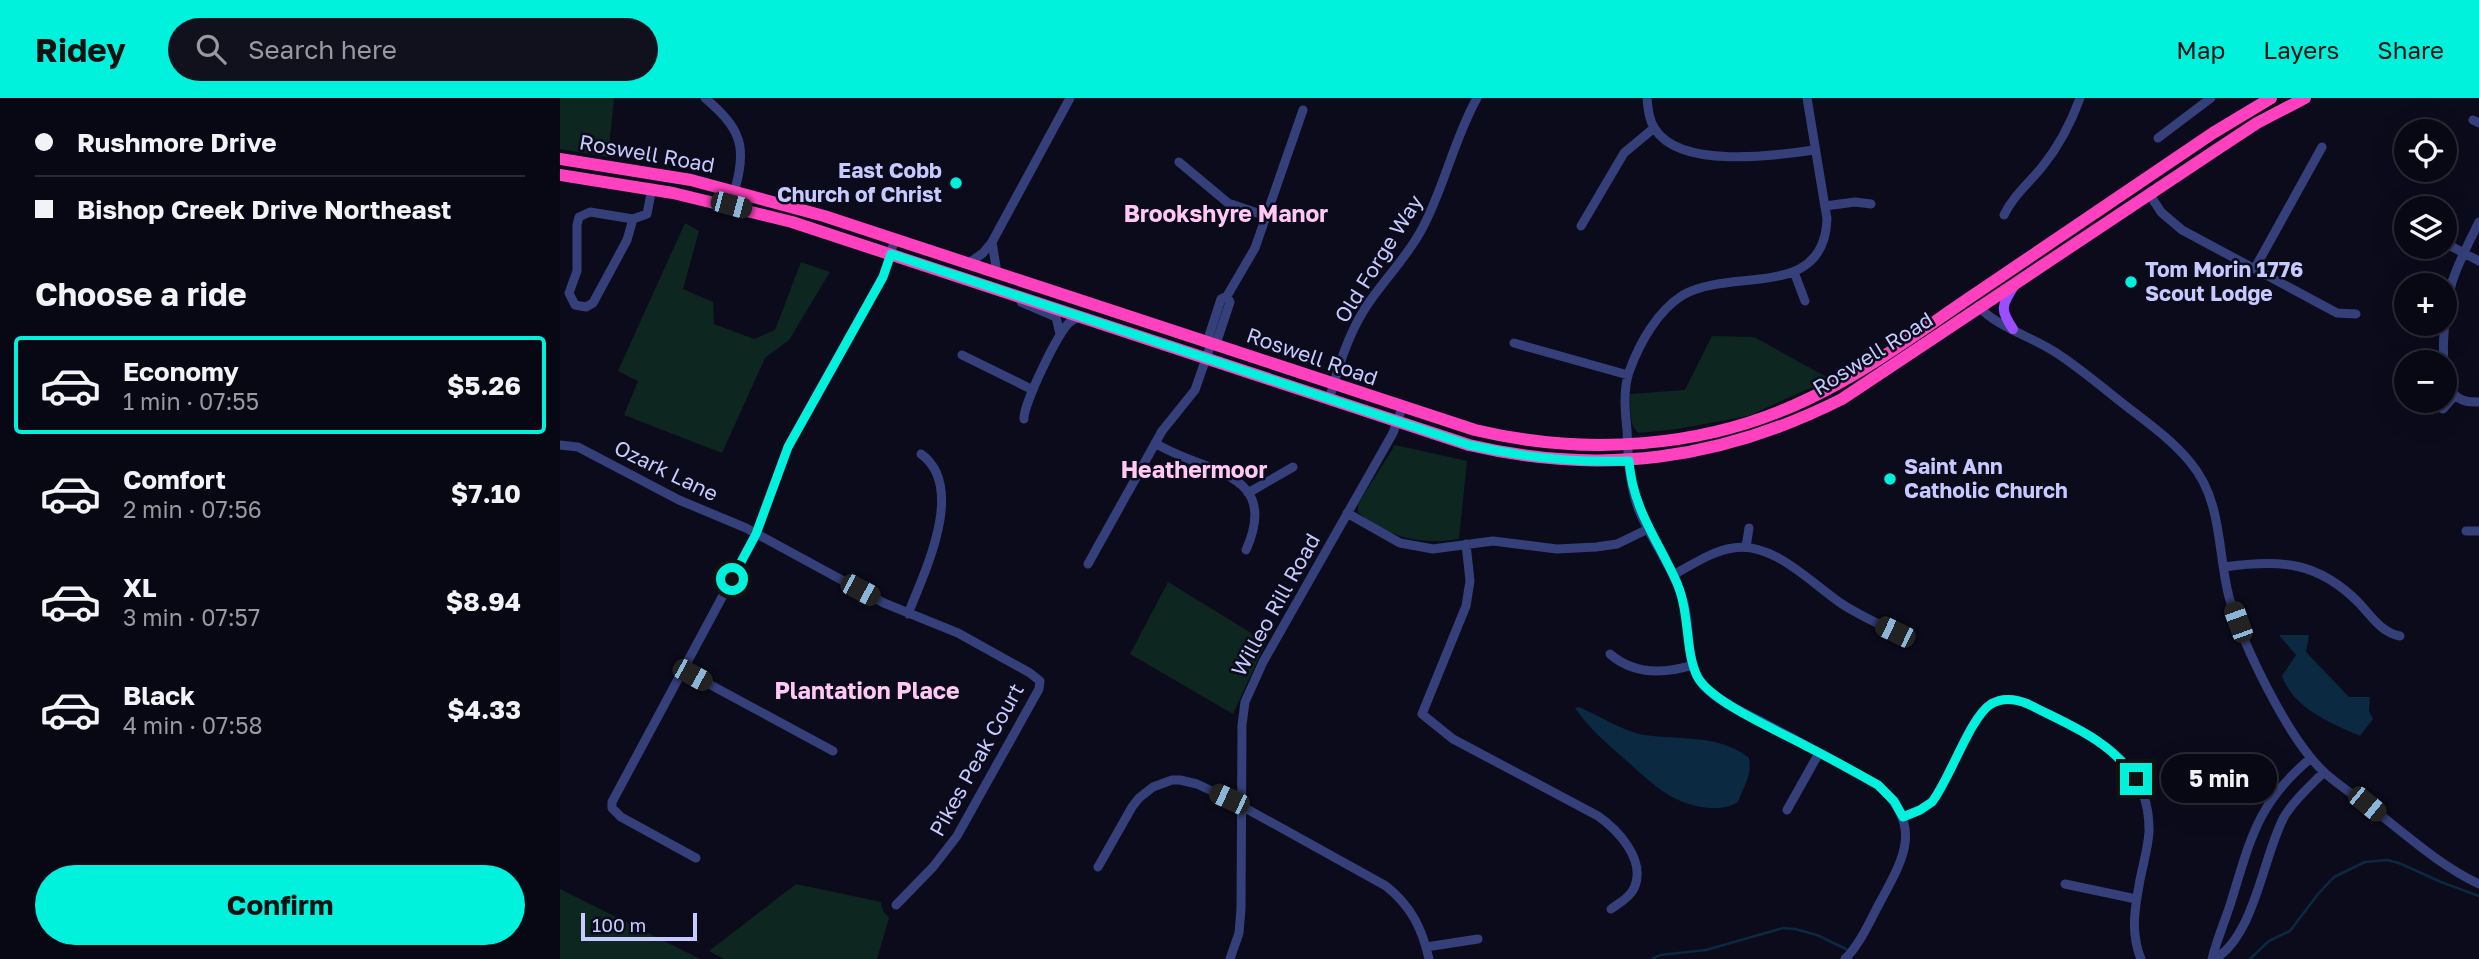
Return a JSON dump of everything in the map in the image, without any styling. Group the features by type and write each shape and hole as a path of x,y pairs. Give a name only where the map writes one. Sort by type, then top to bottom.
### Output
{"highway":[{"name":"Roswell Road","path":"560,159 646,172 735,191 824,216 1402,408 1502,437 1572,445 1628,445 1705,434 1784,410 1862,369 2243,113 2271,98"},
{"name":"Roswell Road","path":"560,175 652,188 731,205 792,222 1459,442 1514,455 1574,461 1629,461 1725,446 1774,430 1861,389 2257,123 2302,99"}],"main road":[{"path":"2013,329 2002,311 2003,304 2014,286"}],"street":[{"path":"705,98 723,115 737,136 742,163 731,205"},
{"path":"969,263 992,242 1070,98"},
{"name":"Old Forge Way","path":"1329,400 1363,312 1422,230 1436,201 1467,116 1477,98"},
{"path":"1647,98 1654,128 1665,141 1689,153 1764,157 1814,150"},
{"path":"1807,98 1825,206 1826,230 1819,250 1803,268 1794,272 1782,276 1708,285 1685,295 1659,317 1628,374 1625,408 1635,499 1685,605 1693,665 1698,677 1711,692 1730,705 1878,785 1894,801 1903,817 1906,842 1901,864 1862,936 1845,959"},
{"path":"2004,215 2014,198 2052,154 2080,98"},
{"path":"2158,138 2211,98"},
{"path":"1088,564 1168,423 1190,398 1207,359 1211,344 1208,339 1221,299 1227,296 1253,254 1303,110"},
{"path":"1581,226 1624,153 1654,128"},
{"path":"2255,268 2322,146"},
{"path":"1179,162 1228,203 1266,216"},
{"path":"633,219 627,240 593,303 586,307 575,304 569,293 577,271 579,217 590,212 633,219 647,214 652,188"},
{"path":"2150,195 2171,222 2337,313 2356,314"},
{"path":"1825,206 1855,201 1871,204"},
{"path":"2446,350 2445,316 2452,284 2463,253 2479,222"},
{"path":"695,858 621,817 612,808 614,796 756,534 788,447 883,277 895,239"},
{"path":"992,242 997,273"},
{"path":"2457,250 2479,261"},
{"path":"1794,272 1805,301"},
{"path":"1007,293 1031,308 1056,317 1060,335"},
{"path":"1971,296 1980,308 2075,366 2153,427 2190,462 2204,481 2213,503 2229,595 2243,635 2282,712 2311,758 2324,772 2442,864 2479,884"},
{"path":"1024,419 1025,406 1060,335 1069,323 1080,317"},
{"path":"1514,342 1628,374"},
{"path":"962,355 1033,390"},
{"path":"2457,396 2465,402 2479,402"},
{"name":"Willeo Rill Road","path":"1230,959 1237,942 1241,918 1243,714 1248,693 1394,433 1402,408"},
{"path":"1156,443 1182,458 1227,473 1240,482 1248,493 1255,518 1254,531 1246,550"},
{"name":"Ozark Lane","path":"560,445 578,447 679,500 756,534"},
{"path":"908,614 929,562 941,517 940,488 934,467 921,454"},
{"path":"1248,493 1293,467"},
{"path":"1347,513 1382,534 1408,545 1433,549 1493,541 1557,549 1586,548 1617,544 1648,529"},
{"path":"1746,547 1749,528"},
{"path":"2466,531 2479,531"},
{"name":"Pikes Peak Court","path":"756,534 908,614 958,633 1040,681 1035,695 957,836 933,867 896,905"},
{"path":"1466,544 1470,581 1466,606 1422,714 1453,739 1598,816 1621,835 1630,850 1636,875 1635,887 1611,909"},
{"path":"1673,575 1732,548 1759,549 1779,559 1846,606 1895,632"},
{"path":"2224,567 2278,562 2312,570 2344,588 2382,629 2400,636"},
{"path":"1610,654 1628,666 1655,672 1693,665"},
{"path":"683,670 833,751"},
{"path":"1903,817 1926,807 1937,796 1984,710 1999,701 2018,700 2028,704 2102,743 2121,758 2136,779 2147,810 2149,834 2133,929 2141,959"},
{"path":"1787,810 1819,752"},
{"path":"2214,959 2248,844 2259,817 2285,781 2311,758"},
{"path":"2214,959 2229,947 2247,915 2284,817 2324,772"},
{"path":"1098,867 1132,807 1147,791 1172,780 1189,782 1244,806 1372,877 1395,893 1415,918 1429,959"},
{"path":"2064,884 2136,899"},
{"path":"1426,947 1478,939"}],"green space":[{"path":"560,98 614,98 608,157 560,149"},
{"path":"685,223 699,231 683,289 713,302 714,324 754,339 775,330 801,262 830,272 789,340 765,358 722,453 624,415 638,381 618,371"},
{"path":"1712,336 1754,337 1830,379 1748,416 1677,429 1639,433 1635,430 1630,410 1630,394 1685,390"},
{"path":"1395,445 1467,461 1459,539 1432,541 1406,538 1381,528 1358,512 1358,504"},
{"path":"1168,582 1266,642 1233,714 1130,654"},
{"path":"796,884 881,902 883,911 889,918 877,959 724,959 709,951"},
{"path":"560,889 700,959 560,959"}],"water":[{"path":"2279,635 2309,635 2306,652 2349,697 2370,697 2369,711 2373,719 2360,736 2315,714 2295,697 2282,676 2296,655"},
{"path":"1579,707 1620,727 1644,735 1712,741 1738,750 1749,758 1750,765 1738,802 1724,807 1706,808 1667,794 1596,733 1575,708"}],"waterway":[{"path":"2250,959 2269,941 2290,931 2334,877 2365,862 2387,860 2399,863 2479,896"},
{"path":"1652,959 1660,955 1706,950 1783,928 1817,935 1846,949"}],"place":[{"name":"East Cobb Church of Christ","path":"956,183"},
{"name":"Tom Morin 1776 Scout Lodge","path":"2131,282"},
{"name":"Saint Ann Catholic Church","path":"1890,479"}],"district":[{"name":"Brookshyre Manor","path":"1226,214"},
{"name":"Heathermoor","path":"1194,470"},
{"name":"Plantation Place","path":"867,691"}],"route":[{"path":"732,579 756,534 788,447 883,277 891,254 1469,445 1541,459 1629,461 1639,511 1681,592 1693,665 1703,685 1730,705 1878,785 1894,801 1903,817 1932,802 1984,710 1999,701 2009,699 2028,704 2102,743 2121,758 2136,779"}]}
